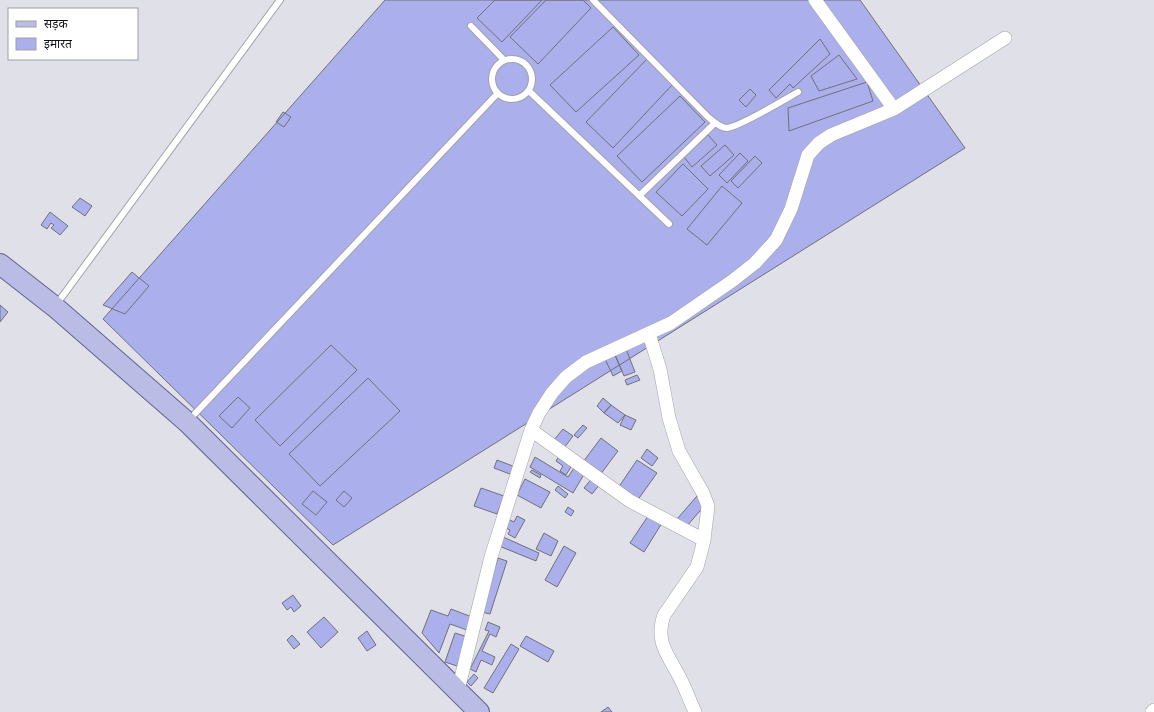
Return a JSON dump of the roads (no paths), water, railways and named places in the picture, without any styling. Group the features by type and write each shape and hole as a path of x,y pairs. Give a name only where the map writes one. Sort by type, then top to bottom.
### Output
{"main road":[{"path":"0,264 54,307 187,422 459,701"},
{"path":"0,281 66,332 179,431 377,625 459,701 479,712"}],"street":[{"path":"815,0 894,109"},
{"path":"459,701 491,557 531,430 552,393 586,362 671,323 732,281 755,263 776,240 791,209 808,155 819,143 832,135 894,109 1005,38"},
{"path":"649,334 660,369 669,418 679,451 703,493 708,506 704,540 697,566 664,615 661,624 661,636 664,649 681,679 694,712"},
{"path":"531,430 630,501 704,540"}],"lane":[{"path":"54,307 280,0"},
{"path":"593,0 715,123 726,128 740,123 798,92"},
{"path":"470,26 504,60"},
{"path":"516,59 527,66 532,78 528,91 517,99 510,100 497,94 493,88 492,75 498,64 504,60 516,59"},
{"path":"528,91 669,224"},
{"path":"187,422 497,94"},
{"path":"639,196 715,123"}]}
